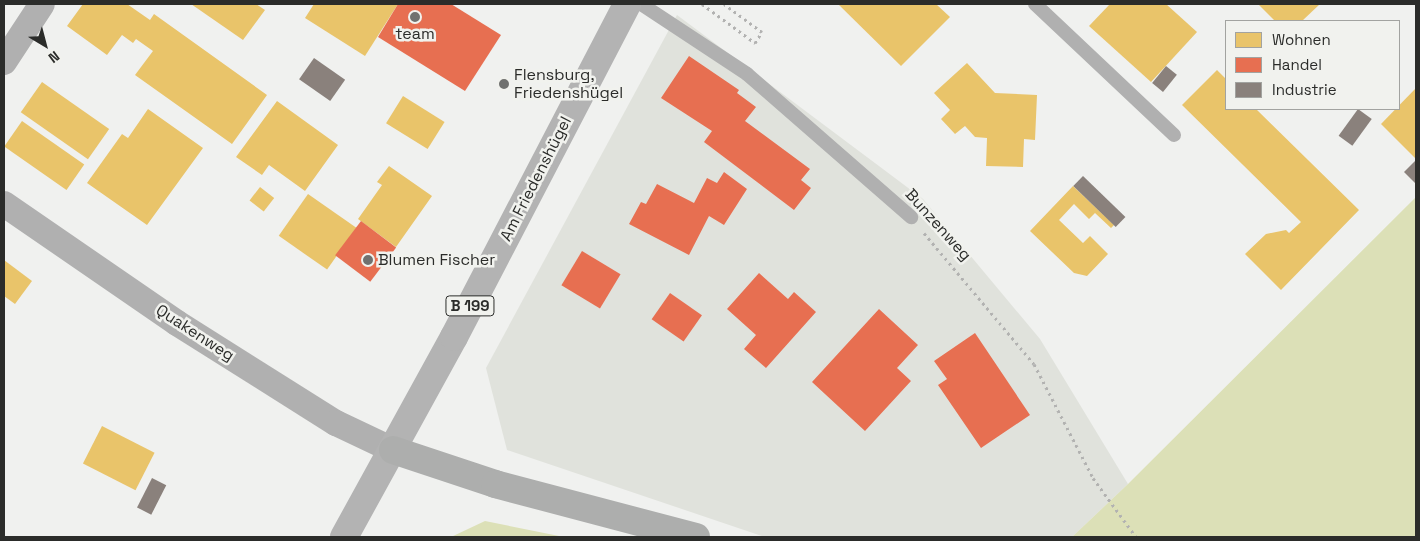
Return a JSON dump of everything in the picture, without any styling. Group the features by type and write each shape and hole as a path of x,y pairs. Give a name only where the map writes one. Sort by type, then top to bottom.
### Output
{"highway":[{"path":"393,450 495,484 696,537"}],"main road":[{"name":"Am Friedenshügel","path":"344,537 393,450 627,4"}],"street":[{"path":"4,62 42,4"},
{"name":"Quakenweg","path":"4,204 177,323 336,423 393,450"}],"lane":[{"name":"Bunzenweg","path":"641,4 747,74 911,217"},
{"path":"1035,4 1174,135"}],"path":[{"path":"702,4 755,44 762,32 724,4"},
{"name":"Bunzenweg","path":"911,217 1034,364 1092,478 1136,537"}],"shaded area":[{"path":"677,15 923,199 1040,339 1128,484 1072,537 765,537 507,450 486,368"}],"green space":[{"path":"1416,197 1416,537 1072,537 1128,484"},
{"path":"485,521 564,537 451,537"}],"building: Wohnen":[{"path":"83,4 127,4 150,20 154,14 267,95 232,144 135,75 153,51 136,39 133,43 122,35 107,55 67,26"},
{"path":"191,4 256,4 265,10 243,40"},
{"path":"314,4 398,4 365,56 305,18"},
{"path":"838,4 936,4 950,17 901,66"},
{"path":"1110,4 1166,4 1197,32 1151,82 1089,26"},
{"path":"1258,4 1320,4 1303,20 1274,20"},
{"path":"967,63 995,93 1037,95 1035,140 1024,139 1023,167 986,166 987,138 975,137 965,126 955,134 941,119 950,110 934,93"},
{"path":"1217,70 1225,78 1225,110 1257,110 1359,210 1281,290 1245,254 1266,234 1286,230 1289,233 1301,222 1182,105"},
{"path":"42,82 109,129 88,159 21,112"},
{"path":"1416,88 1416,159 1381,124 1395,110 1400,110 1400,104"},
{"path":"403,96 445,122 428,149 386,123"},
{"path":"277,101 338,145 305,191 269,165 262,175 236,157"},
{"path":"148,109 203,148 147,225 87,183 122,134 128,138"},
{"path":"22,121 84,165 66,190 4,146"},
{"path":"389,166 432,196 396,247 358,219 382,185 377,182"},
{"path":"1073,186 1114,225 1111,228 1095,213 1089,219 1074,204 1059,220 1083,243 1090,236 1108,254 1087,276 1074,273 1030,231"},
{"path":"260,187 274,198 264,211 250,200"},
{"path":"308,194 356,228 327,270 279,236"},
{"path":"4,260 32,281 15,304 4,296"},
{"path":"102,426 155,453 136,490 83,463"}],"building: Handel":[{"path":"398,4 451,4 501,35 465,91 378,37"},
{"path":"689,56 739,90 737,93 756,107 745,121 810,169 801,180 811,188 794,210 704,142 712,131 661,98"},
{"path":"724,172 747,189 724,225 709,216 689,255 629,224 641,202 646,204 657,184 694,203 707,178 717,183"},
{"path":"361,221 396,247 370,282 335,255"},
{"path":"582,251 621,274 600,308 561,285"},
{"path":"759,273 788,299 794,292 816,312 766,368 744,349 756,335 727,309"},
{"path":"670,293 702,315 684,342 652,319"},
{"path":"879,309 918,345 897,368 911,381 865,431 812,382"},
{"path":"975,333 1030,415 981,448 938,385 947,379 934,361"}],"building: Industrie":[{"path":"314,58 345,80 330,101 299,79"},
{"path":"1166,66 1177,75 1163,92 1152,83"},
{"path":"1357,110 1359,110 1372,119 1352,146 1339,136"},
{"path":"1416,160 1416,184 1404,172"},
{"path":"1083,176 1125,217 1116,227 1073,186"},
{"path":"152,478 166,485 151,515 137,507"}],"place":[{"name":"team","path":"415,17"},
{"name":"Flensburg, Friedenshügel","path":"504,84"},
{"name":"Blumen Fischer","path":"368,260"}]}
